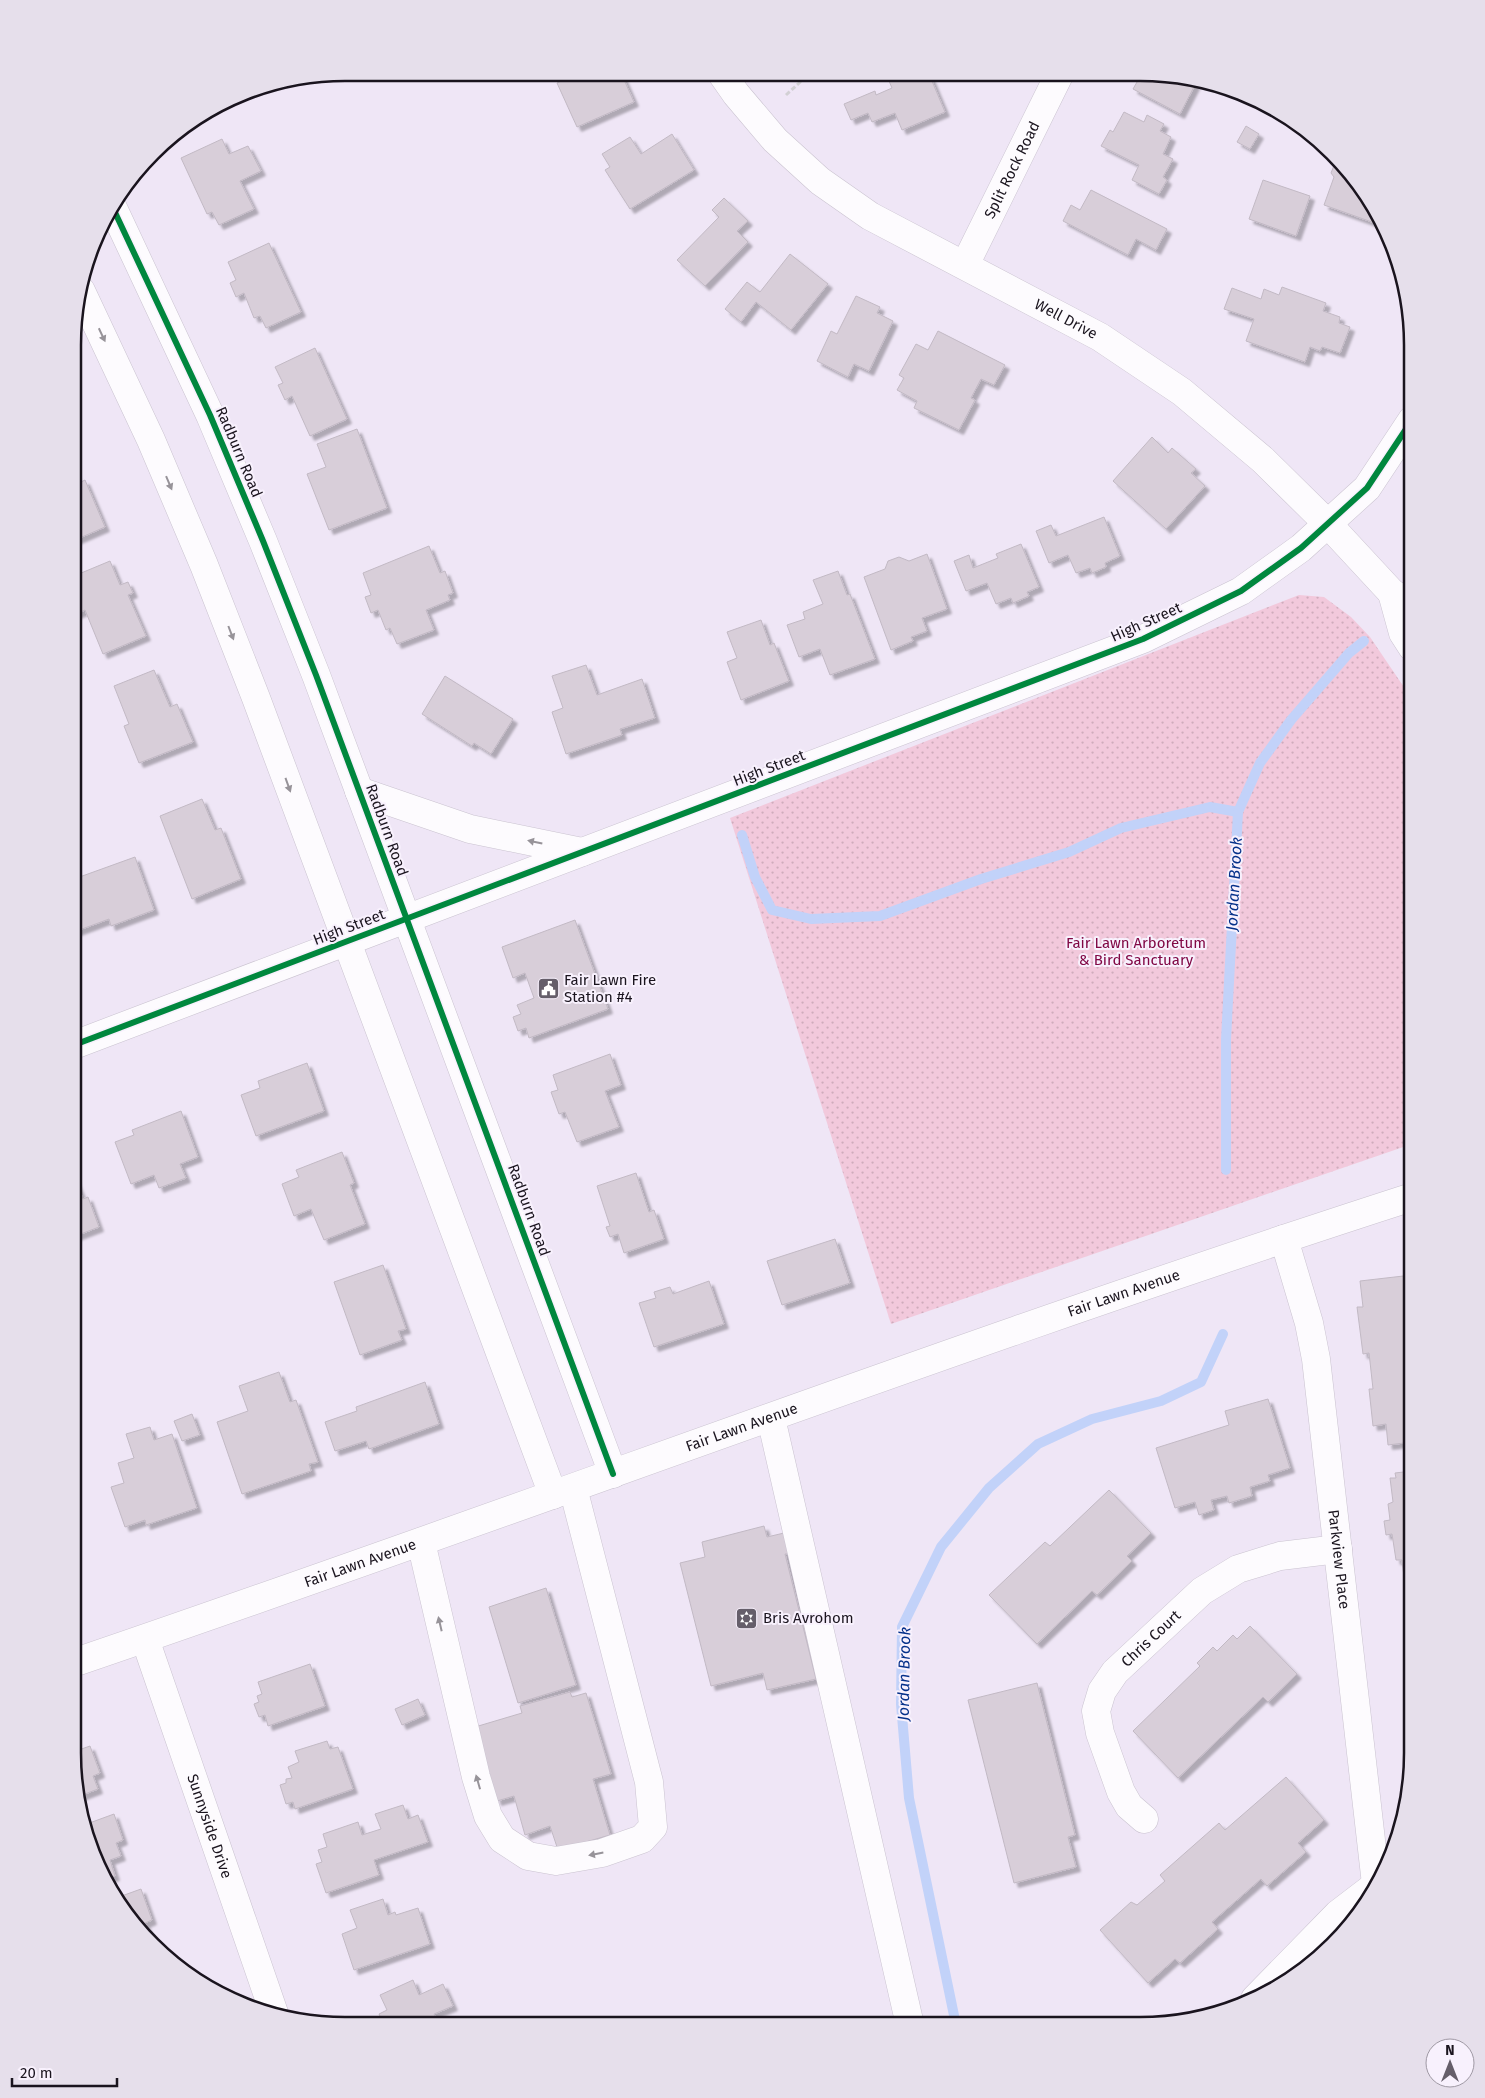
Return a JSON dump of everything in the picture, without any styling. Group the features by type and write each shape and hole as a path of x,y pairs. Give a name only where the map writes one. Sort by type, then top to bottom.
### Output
{"street":[{"name":"Well Drive","path":"727,81 775,140 820,181 870,216 1100,337 1182,392 1263,460 1402,599 1404,635"},
{"name":"Split Rock Road","path":"965,265 1056,81"},
{"name":"Radburn Road","path":"116,215 210,415 256,523 359,791 614,1474"},
{"path":"85,300 151,440 204,565 347,941 563,1491 649,1782 653,1828 642,1839 602,1853 556,1861 528,1856 502,1839 488,1816 476,1776 421,1542"},
{"name":"High Street","path":"81,1042 1143,639 1241,591 1301,548 1367,488 1404,432"},
{"path":"359,791 470,829 582,852"},
{"name":"Fair Lawn Avenue","path":"81,1661 1284,1238 1404,1200"},
{"name":"Parkview Place","path":"1284,1238 1309,1323 1316,1359 1375,1872"},
{"path":"771,1418 908,2017"},
{"name":"Chris Court","path":"1144,1819 1129,1806 1121,1792 1100,1733 1096,1711 1102,1691 1115,1672 1202,1591 1238,1569 1280,1556 1338,1548"},
{"name":"Sunnyside Drive","path":"145,1639 271,2006"},
{"path":"1274,1980 1338,1914 1361,1896"}],"path":[{"path":"786,95 801,81"}],"green space":[{"name":"Fair Lawn Arboretum & Bird Sanctuary","path":"1299,595 1324,597 1351,617 1370,637 1404,687 1404,1147 891,1324 730,818"}],"building":[{"path":"561,81 625,81 634,102 577,127 557,83"},
{"path":"889,81 932,81 945,112 902,130 895,113 872,122 868,113 851,120 844,104 875,91 876,95 892,88"},
{"path":"1138,81 1194,87 1180,114 1133,89"},
{"path":"1124,112 1144,122 1147,115 1164,124 1160,131 1171,137 1163,154 1173,159 1163,177 1167,180 1159,194 1132,180 1139,165 1101,146 1110,130 1113,132"},
{"path":"1246,126 1259,134 1250,149 1237,142"},
{"path":"672,134 694,170 630,209 605,170 610,167 602,154 630,137 641,154"},
{"path":"222,139 229,154 248,146 261,171 240,181 254,209 219,225 212,212 207,214 181,158"},
{"path":"1334,167 1359,199 1372,222 1324,205 1334,177 1331,173"},
{"path":"1263,180 1310,196 1296,236 1249,219"},
{"path":"1091,190 1167,229 1156,250 1136,239 1128,255 1063,221 1071,205 1080,210"},
{"path":"724,198 748,221 737,231 748,242 705,286 677,260 719,217 712,210"},
{"path":"269,243 301,312 266,328 260,316 254,318 244,293 236,297 230,283 236,280 228,262"},
{"path":"790,254 828,284 791,330 756,302 741,322 725,309 747,282 760,292"},
{"path":"1282,287 1326,303 1323,311 1340,317 1339,323 1350,327 1340,353 1322,347 1320,351 1310,347 1305,362 1246,341 1254,319 1224,309 1232,288 1261,299 1264,289 1279,295"},
{"path":"856,296 880,307 877,313 893,321 869,371 854,364 848,377 817,361 831,331 837,334"},
{"path":"938,331 1005,365 994,385 981,379 971,398 975,400 959,430 914,408 917,401 897,390 904,378 899,375 916,344 928,350"},
{"path":"315,348 347,419 310,436 292,396 285,400 278,385 283,383 275,367"},
{"path":"357,429 387,508 329,530 307,474 326,467 317,444"},
{"path":"1152,437 1168,453 1172,448 1196,469 1191,473 1205,486 1166,529 1113,481"},
{"path":"85,480 105,527 81,537 81,482"},
{"path":"1104,517 1120,556 1105,563 1106,567 1092,573 1090,568 1076,573 1068,555 1049,563 1036,531 1051,525 1056,536"},
{"path":"1021,544 1039,587 1027,592 1029,596 1013,603 1011,598 996,604 987,583 966,591 954,561 969,555 973,568 998,558 996,554"},
{"path":"429,546 440,573 445,571 453,593 448,595 450,600 426,610 434,630 397,644 390,628 386,630 378,610 371,613 365,597 371,595 363,573"},
{"path":"927,554 947,609 922,618 927,631 911,637 913,641 891,650 864,577 885,569 888,561 899,557 909,561"},
{"path":"110,561 120,585 128,582 133,593 128,595 146,636 103,654 85,610 81,612 81,573"},
{"path":"838,571 847,595 850,594 875,659 830,675 820,649 799,657 787,625 805,619 803,612 823,604 813,580"},
{"path":"761,620 770,645 774,643 789,681 741,700 727,662 737,658 727,632"},
{"path":"586,665 597,695 642,679 655,718 620,729 622,735 566,754 552,712 563,708 552,676"},
{"path":"154,670 170,707 177,704 193,742 139,763 124,726 129,724 114,686"},
{"path":"445,676 513,719 491,754 474,743 472,746 422,714"},
{"path":"202,799 215,830 221,828 241,879 192,899 160,816"},
{"path":"135,857 154,910 111,926 109,919 81,929 81,876"},
{"path":"575,920 608,1009 529,1038 526,1028 518,1031 513,1017 521,1014 517,1005 534,998 525,973 513,978 502,947"},
{"path":"610,1054 621,1085 605,1091 619,1127 577,1142 565,1112 559,1114 551,1092 558,1090 553,1075"},
{"path":"307,1063 324,1111 256,1136 241,1095 260,1088 258,1081"},
{"path":"181,1111 198,1157 180,1164 186,1178 159,1188 154,1175 131,1184 115,1142 134,1135 132,1130"},
{"path":"342,1152 354,1183 350,1185 365,1224 324,1240 311,1209 294,1216 282,1184 299,1177 296,1170"},
{"path":"636,1173 649,1212 654,1210 664,1239 624,1253 618,1234 610,1237 606,1227 610,1226 597,1186"},
{"path":"81,1194 83,1199 88,1197 99,1227 81,1234"},
{"path":"835,1239 850,1283 782,1305 767,1261"},
{"path":"383,1265 406,1329 398,1331 402,1340 360,1355 334,1282"},
{"path":"1404,1276 1404,1443 1388,1445 1386,1424 1373,1426 1369,1389 1373,1389 1369,1353 1363,1354 1357,1307 1363,1307 1360,1281"},
{"path":"709,1281 724,1324 654,1347 639,1303 656,1298 654,1292 670,1287 673,1294"},
{"path":"279,1372 290,1402 296,1400 318,1462 309,1464 311,1471 242,1494 217,1422 248,1411 239,1386"},
{"path":"425,1382 439,1424 369,1449 366,1441 335,1451 325,1422 357,1411 356,1407"},
{"path":"1268,1399 1290,1468 1268,1475 1270,1481 1250,1487 1252,1496 1229,1503 1227,1496 1211,1500 1214,1510 1199,1515 1195,1502 1175,1508 1156,1448 1229,1425 1225,1411"},
{"path":"192,1414 200,1435 182,1441 174,1421"},
{"path":"150,1427 154,1440 172,1434 197,1508 146,1525 145,1520 125,1527 111,1487 124,1483 118,1463 134,1458 126,1434"},
{"path":"1404,1472 1404,1577 1402,1560 1396,1560 1392,1534 1386,1535 1384,1521 1390,1520 1388,1504 1393,1502 1390,1478 1396,1478 1395,1473"},
{"path":"1109,1490 1151,1533 1127,1556 1132,1561 1097,1595 1092,1591 1037,1644 989,1595 1045,1542 1050,1546"},
{"name":"Bris Avrohom","path":"764,1526 767,1537 784,1533 789,1554 785,1554 816,1679 767,1690 763,1673 711,1686 680,1563 705,1557 702,1542"},
{"path":"546,1588 576,1685 518,1703 489,1607"},
{"path":"1250,1626 1297,1674 1268,1702 1263,1697 1178,1778 1133,1731 1200,1666 1197,1663 1213,1647 1217,1651 1233,1635 1237,1639"},
{"path":"310,1664 325,1706 268,1726 265,1715 259,1717 254,1704 259,1702 257,1696 262,1694 258,1682"},
{"path":"1037,1683 1075,1835 1068,1837 1076,1867 1014,1883 968,1700"},
{"path":"570,1692 572,1697 586,1693 611,1774 593,1779 610,1835 558,1850 550,1826 525,1835 514,1796 497,1801 475,1727 522,1713 520,1706"},
{"path":"418,1699 425,1715 402,1725 395,1709"},
{"path":"327,1741 330,1749 338,1747 353,1789 295,1809 293,1802 286,1804 280,1785 286,1783 286,1779 292,1778 288,1767 299,1762 295,1751"},
{"path":"90,1746 100,1773 93,1776 98,1789 85,1794 82,1770 81,1749"},
{"path":"1286,1777 1324,1820 1298,1843 1306,1852 1267,1886 1261,1879 1212,1922 1218,1929 1180,1963 1175,1959 1148,1983 1100,1930 1131,1902 1137,1905 1165,1881 1160,1875 1219,1823 1225,1830"},
{"path":"403,1805 408,1819 418,1815 428,1842 374,1860 379,1875 326,1893 316,1864 322,1862 318,1850 327,1847 323,1834 358,1822 362,1835 381,1829 375,1814"},
{"path":"114,1814 123,1840 116,1843 121,1856 110,1860 115,1876 113,1877 101,1853 91,1823"},
{"path":"141,1889 152,1920 145,1923 146,1926 136,1913 124,1895"},
{"path":"383,1899 388,1915 395,1912 396,1915 418,1908 430,1944 354,1970 342,1934 357,1928 350,1910"},
{"path":"413,1980 419,1995 443,1984 453,2006 434,2014 436,2017 380,2017 379,2014 387,2010 380,1995"}],"waterway":[{"name":"Jordan Brook","path":"1226,1170 1226,1039 1238,812 1260,763 1291,720 1349,653 1364,641"},
{"path":"742,835 755,877 772,910 811,919 880,916 981,879 1069,852 1121,828 1210,807 1238,812"},
{"name":"Jordan Brook","path":"954,2017 909,1798 901,1704 902,1627 941,1547 989,1488 1038,1444 1092,1419 1161,1401 1201,1382 1223,1334"}],"cycle path":[{"path":"116,215 210,415 263,541 316,675 613,1474"},
{"path":"81,1042 1143,639 1241,591 1301,548 1367,488 1404,432"}],"place":[{"name":"Fair Lawn Fire Station #4","path":"548,989"},
{"name":"Bris Avrohom","path":"747,1618"}]}
